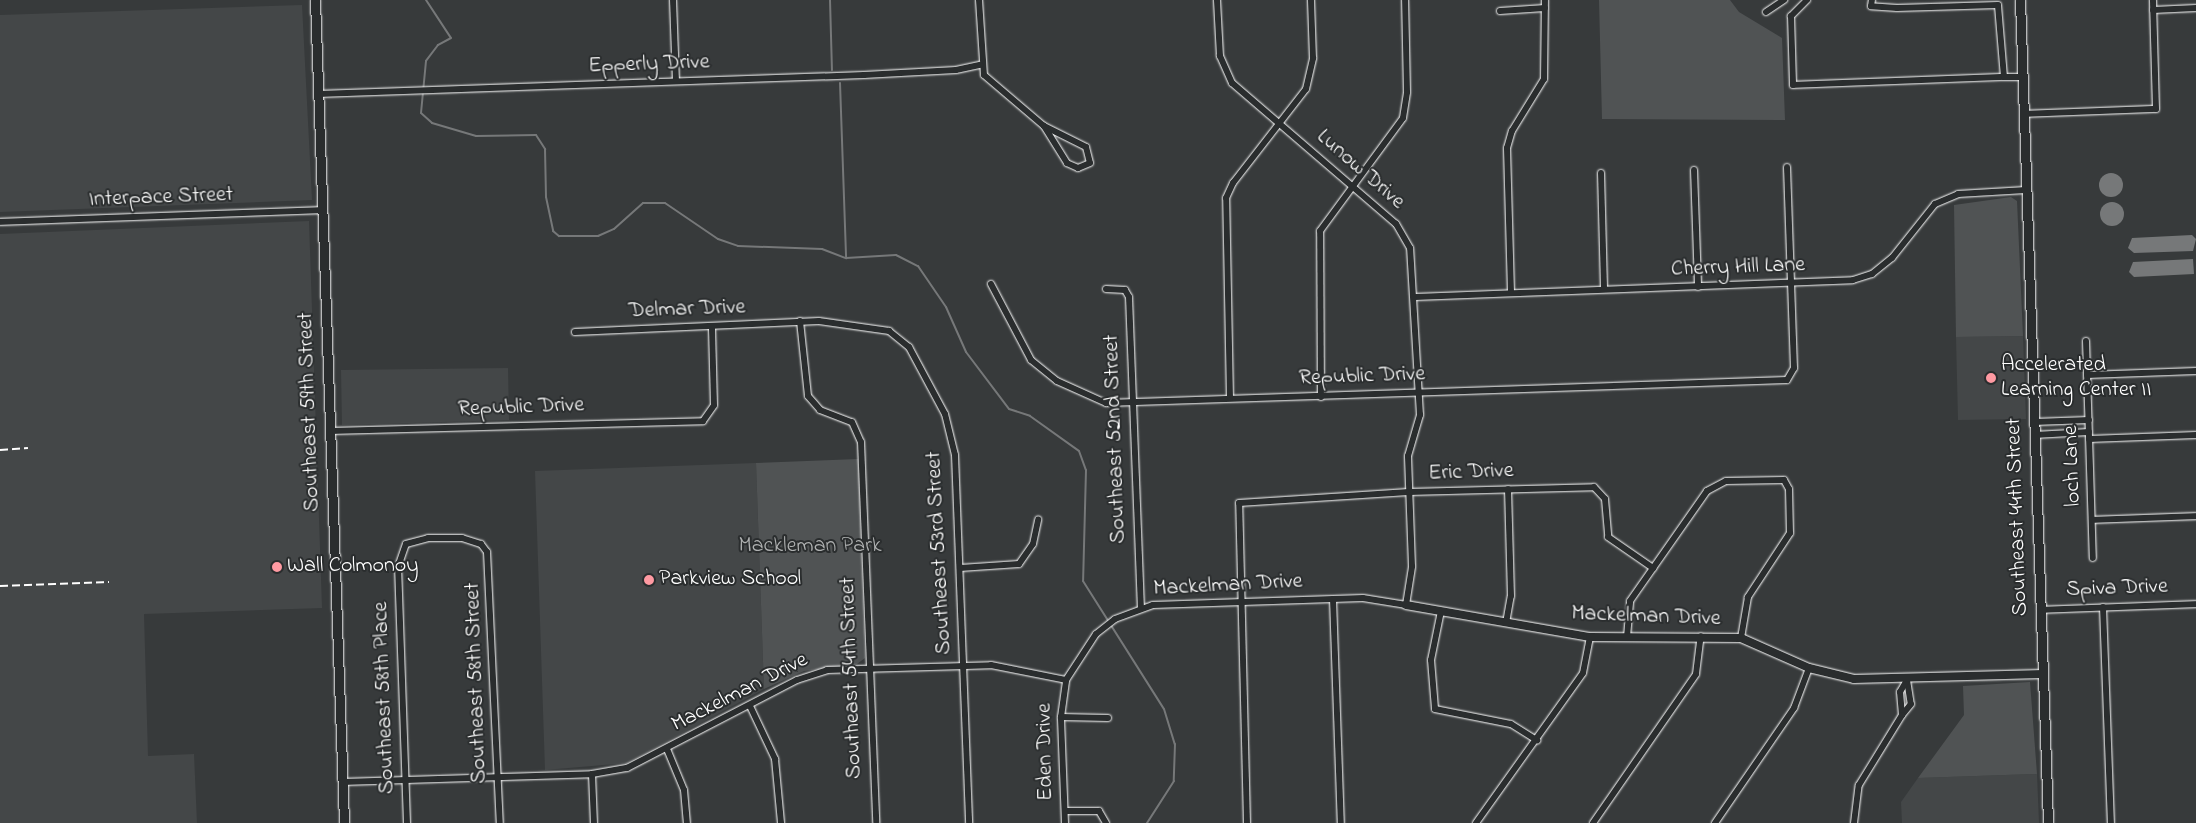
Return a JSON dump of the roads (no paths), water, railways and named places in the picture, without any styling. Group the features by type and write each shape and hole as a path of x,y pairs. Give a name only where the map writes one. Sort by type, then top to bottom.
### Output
{"main road":[{"name":"Southeast 59th Street","path":"315,0 344,823"},
{"name":"Southeast 44th Street","path":"2020,0 2048,823"}],"street":[{"path":"673,0 676,81"},
{"path":"979,0 980,64 984,75 1044,126 1086,147 1090,163 1078,168 1067,163 1044,126"},
{"name":"Lunow Drive","path":"1217,0 1220,56 1226,74 1280,124 1351,185 1404,236 1416,297 1420,425 1408,456 1412,566 1406,605"},
{"path":"1230,398 1224,212 1233,183 1280,124 1311,75 1311,0"},
{"path":"1321,397 1320,231 1351,185 1394,134 1406,106 1405,0"},
{"path":"1511,292 1507,148 1512,131 1544,79 1545,0"},
{"path":"1766,12 1784,0"},
{"path":"1807,0 1791,16 1793,84 2022,77"},
{"path":"1872,0 1871,6 1897,8 1987,2 2001,9 2004,77"},
{"path":"2024,114 2156,109 2153,0"},
{"path":"1500,10 1545,8"},
{"path":"2153,10 2196,8"},
{"name":"Epperly Drive","path":"318,94 956,70 980,64"},
{"path":"1787,167 1792,284"},
{"path":"1694,170 1698,287"},
{"path":"1601,173 1604,290"},
{"name":"Cherry Hill Lane","path":"1416,297 1511,292 1841,282 1872,274 1892,258 1935,204 1958,194 2026,190"},
{"name":"Interpace Street","path":"0,222 322,210"},
{"name":"Republic Drive","path":"991,284 1021,346 1043,371 1091,399 1132,402 1321,397 1792,377 1792,284"},
{"name":"Southeast 52nd Street","path":"1106,289 1125,290 1129,297 1141,608"},
{"name":"Delmar Drive","path":"575,332 712,328 800,321"},
{"name":"Southeast 53rd Street","path":"800,321 877,328 889,331 908,347 936,394 953,444 960,568 969,823"},
{"name":"Southeast 54th Street","path":"800,321 808,396 820,410 852,422 860,436 876,823"},
{"name":"Republic Drive","path":"330,431 704,421 711,415 714,405 712,328"},
{"name":"loch Lane","path":"2086,342 2093,558"},
{"path":"2087,375 2196,371"},
{"path":"2034,422 2089,420"},
{"path":"2069,421 2069,433"},
{"path":"2034,435 2069,433 2089,436 2196,435"},
{"path":"1627,636 1627,608 1653,568 1715,485 1726,481 1786,482 1790,533 1748,597 1740,638"},
{"name":"Eric Drive","path":"1240,601 1239,503 1409,492 1594,487 1605,499 1608,536 1653,568"},
{"path":"1506,622 1511,596 1508,489"},
{"path":"2092,520 2196,516"},
{"path":"960,568 1019,564 1033,544 1038,520"},
{"name":"Southeast 58th Place","path":"407,823 398,566 406,544 428,538 462,538 481,544"},
{"name":"Southeast 58th Street","path":"481,544 490,573 500,823"},
{"name":"Mackelman Drive","path":"342,782 592,774 628,768 818,672 963,665 1019,668 1066,680 1083,649 1115,619 1141,608 1240,601 1364,598 1590,637 1702,636 1740,638 1809,668 1854,679 1908,680 2042,674"},
{"path":"1333,599 1341,823"},
{"path":"1240,601 1247,823"},
{"name":"Spiva Drive","path":"2040,610 2196,604"},
{"path":"2103,607 2111,823"},
{"path":"1440,611 1431,660 1435,709 1511,724 1537,740"},
{"path":"1593,823 1696,674 1702,636"},
{"path":"1476,823 1583,673 1590,637"},
{"path":"1715,823 1794,708 1809,668"},
{"name":"Eden Drive","path":"1065,823 1061,718 1066,680"},
{"path":"1854,823 1859,785 1911,698 1908,680"},
{"path":"1902,715 1900,699 1908,680"},
{"path":"1900,699 1911,698"},
{"path":"750,706 775,759 781,823"},
{"path":"1061,718 1108,718"},
{"path":"667,749 684,790 687,823"},
{"path":"592,774 594,823"},
{"path":"1065,811 1099,811 1106,823"}],"waterway":[{"path":"426,0 451,38 438,45 426,61 421,113 432,123 476,136 536,135 545,149 546,197 553,231 559,236 598,236 614,229 643,203 665,203 718,239 738,246 822,249 846,258 896,255 918,266 946,307 966,352 1009,409 1030,416 1079,451 1086,470 1083,581 1164,709 1175,744 1174,781 1147,823"},
{"path":"830,0 832,70"},
{"path":"840,83 846,258"}],"railway":[{"path":"0,450 28,448"},
{"path":"0,586 109,582"}],"place":[{"name":"Accelerated Learning Center II","path":"1991,378"},
{"name":"Wall Colmonoy","path":"277,567"},
{"name":"Parkview School","path":"649,580"}],"park label":[{"name":"Mackleman Park","path":"810,547"}]}
